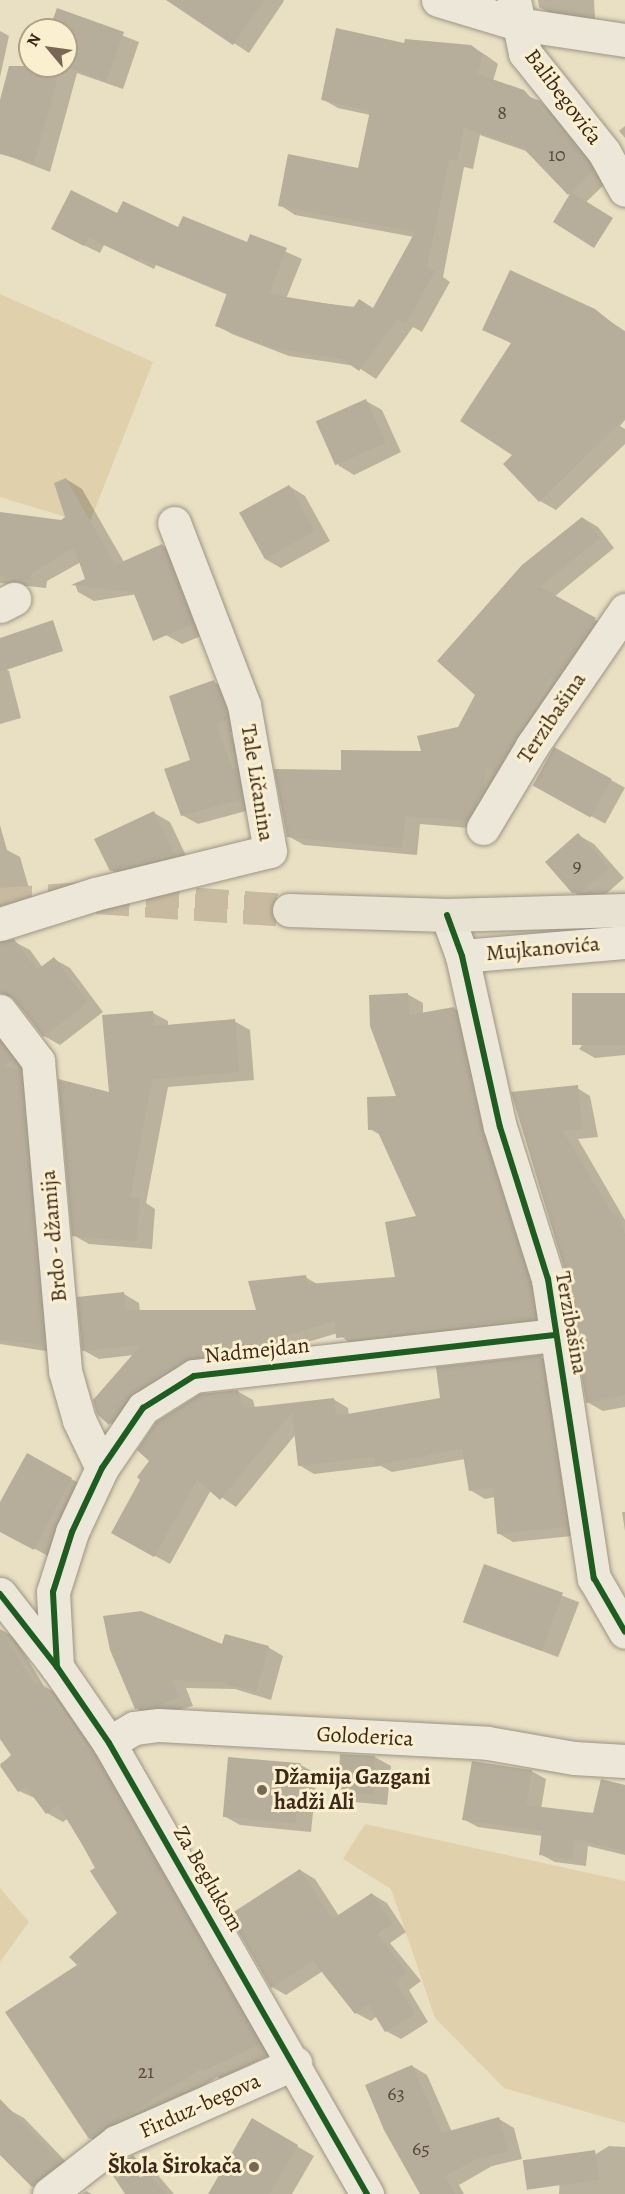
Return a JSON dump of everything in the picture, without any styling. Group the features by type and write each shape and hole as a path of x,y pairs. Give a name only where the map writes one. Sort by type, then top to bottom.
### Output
{"main road":[{"path":"289,910 447,915 625,910"}],"street":[{"path":"438,0 516,12 625,40"},
{"name":"Balibegovića","path":"516,12 525,53 604,152 625,190"},
{"name":"Tale Ličanina","path":"0,924 95,894 270,851 244,705 174,523"},
{"name":"Terzibašina","path":"483,828 532,746 625,610"},
{"name":"Terzibašina","path":"447,915 462,956 500,1127 548,1279 594,1578 625,1632"},
{"name":"Mujkanovića","path":"462,956 625,942"},
{"name":"Brdo - džamija","path":"0,1011 38,1061 65,1371 79,1420 102,1468"},
{"name":"Nadmejdan","path":"57,1667 53,1592 72,1532 102,1468 143,1408 194,1376 555,1335"},
{"name":"Za Beglukom","path":"0,1594 57,1667 109,1743 295,2063 367,2194"},
{"name":"Goloderica","path":"109,1743 134,1728 159,1725 488,1743 574,1758 625,1761"},
{"name":"Firduz-begova","path":"49,2194 116,2142 295,2063"}],"shaded area":[{"path":"0,294 153,362 89,524 0,497"},
{"path":"365,1824 625,1881 625,2123 504,2088 435,2018 391,1889 343,1859"},
{"path":"0,1888 29,1922 0,1962"}],"building":[{"path":"166,0 264,0 233,45"},
{"path":"57,8 124,32 106,81 78,71 78,18 53,18"},
{"path":"336,28 404,43 405,39 471,45 483,54 477,74 524,90 588,162 593,171 568,195 523,148 464,127 457,161 449,159 427,267 435,271 406,324 397,319 359,371 342,359 272,348 215,326 227,293 139,258 138,261 88,237 84,246 51,229 71,190 117,213 123,201 178,227 183,216 247,242 250,234 287,248 269,294 353,308 359,299 373,308 415,232 278,206 288,154 358,168 370,111 321,100"},
{"path":"9,66 18,66 18,78 58,78 34,163 0,154 0,100"},
{"path":"571,192 613,218 594,248 553,222"},
{"path":"510,270 595,309 625,333 625,418 539,502 503,464 512,455 460,421 511,343 482,330"},
{"path":"366,399 386,443 335,465 316,421"},
{"path":"66,478 115,565 162,544 193,624 153,641 134,594 139,593 71,585 85,579 74,547 32,573 31,580 0,576 0,512 61,520 65,517 54,483"},
{"path":"289,485 315,531 265,559 239,513"},
{"path":"582,517 600,538 540,587 596,618 555,679 551,677 495,772 486,768 484,789 466,821 405,816 402,848 287,837 274,769 341,770 341,750 421,751 417,736 458,727 475,695 437,661 522,565"},
{"path":"53,620 63,651 0,672 0,638"},
{"path":"214,680 228,720 216,724 232,768 236,768 242,799 181,816 164,769 190,760 169,696"},
{"path":"554,747 612,779 590,817 533,785"},
{"path":"154,811 174,853 110,871 94,839"},
{"path":"578,833 609,868 581,892 572,893 545,862"},
{"path":"14,939 37,970 54,957 88,1002 43,1037 15,999 0,993 0,942"},
{"path":"408,993 409,1015 454,1007 482,1131 530,1283 535,1318 336,1338 335,1321 225,1354 184,1360 133,1392 109,1425 97,1414 93,1400 141,1345 82,1351 77,1297 124,1292 126,1310 256,1310 248,1281 306,1275 308,1284 395,1277 385,1222 416,1216 377,1130 368,1130 367,1097 396,1096 370,1026 369,995"},
{"path":"572,993 625,993 625,1045 572,1045"},
{"path":"153,1011 154,1026 235,1019 239,1072 152,1079 130,1197 140,1198 136,1241 72,1236 58,1079 109,1092 102,1015"},
{"path":"0,1042 13,1059 5,1066 20,1070 44,1345 0,1340"},
{"path":"578,1085 582,1129 563,1131 613,1215 618,1214 625,1235 625,1395 586,1403 566,1274 511,1092"},
{"path":"541,1355 567,1527 497,1534 493,1487 469,1491 462,1449 375,1465 374,1457 298,1466 292,1412 220,1500 197,1480 154,1557 111,1533 140,1480 137,1477 149,1461 137,1450 156,1422 200,1394 238,1390 244,1408 334,1398 336,1416 440,1398 436,1367"},
{"path":"27,1453 72,1478 34,1550 0,1532 0,1502"},
{"path":"484,1564 563,1593 542,1651 463,1622"},
{"path":"141,1611 222,1644 225,1634 269,1646 256,1692 218,1682 172,1680 179,1697 157,1706 135,1709 110,1650 103,1616"},
{"path":"0,1629 35,1685 40,1682 84,1746 95,1756 260,2044 203,2071 202,2068 89,2139 5,2012 77,1965 69,1957 117,1913 90,1871 96,1867 58,1805 46,1814 26,1787 18,1792 0,1766 11,1755 0,1739"},
{"path":"340,1754 375,1756 373,1795 338,1793"},
{"name":"Džamija Gazgani hadži Ali","path":"228,1757 301,1763 295,1823 223,1817"},
{"path":"472,1761 532,1770 526,1805 593,1813 601,1779 625,1785 625,1851 574,1839 572,1859 539,1855 542,1831 462,1820"},
{"path":"300,1869 332,1919 372,1893 393,1924 377,1934 407,1972 396,1982 415,2014 385,2032 368,2004 355,2014 313,1961 271,1988 229,1915"},
{"path":"412,2065 442,2133 499,2117 508,2151 477,2159 445,2176 455,2194 420,2194 384,2130 365,2085"},
{"path":"0,2099 60,2162 32,2187 0,2155"},
{"name":"Škola Širokača","path":"252,2118 298,2145 269,2194 208,2194"},
{"path":"595,2150 599,2180 527,2190 523,2160"},
{"path":"133,2155 166,2194 125,2194 110,2171"}],"tunnel":[{"path":"0,904 97,897 289,910"}],"cycle path":[{"path":"447,915 462,956 500,1127 548,1279 594,1578 625,1632"},
{"path":"57,1667 53,1592 72,1532 102,1468 143,1408 194,1376 555,1335"},
{"path":"0,1594 57,1667 109,1743 367,2194"}],"place":[{"name":"Džamija Gazgani hadži Ali","path":"262,1790"},
{"name":"Škola Širokača","path":"254,2167"}]}
